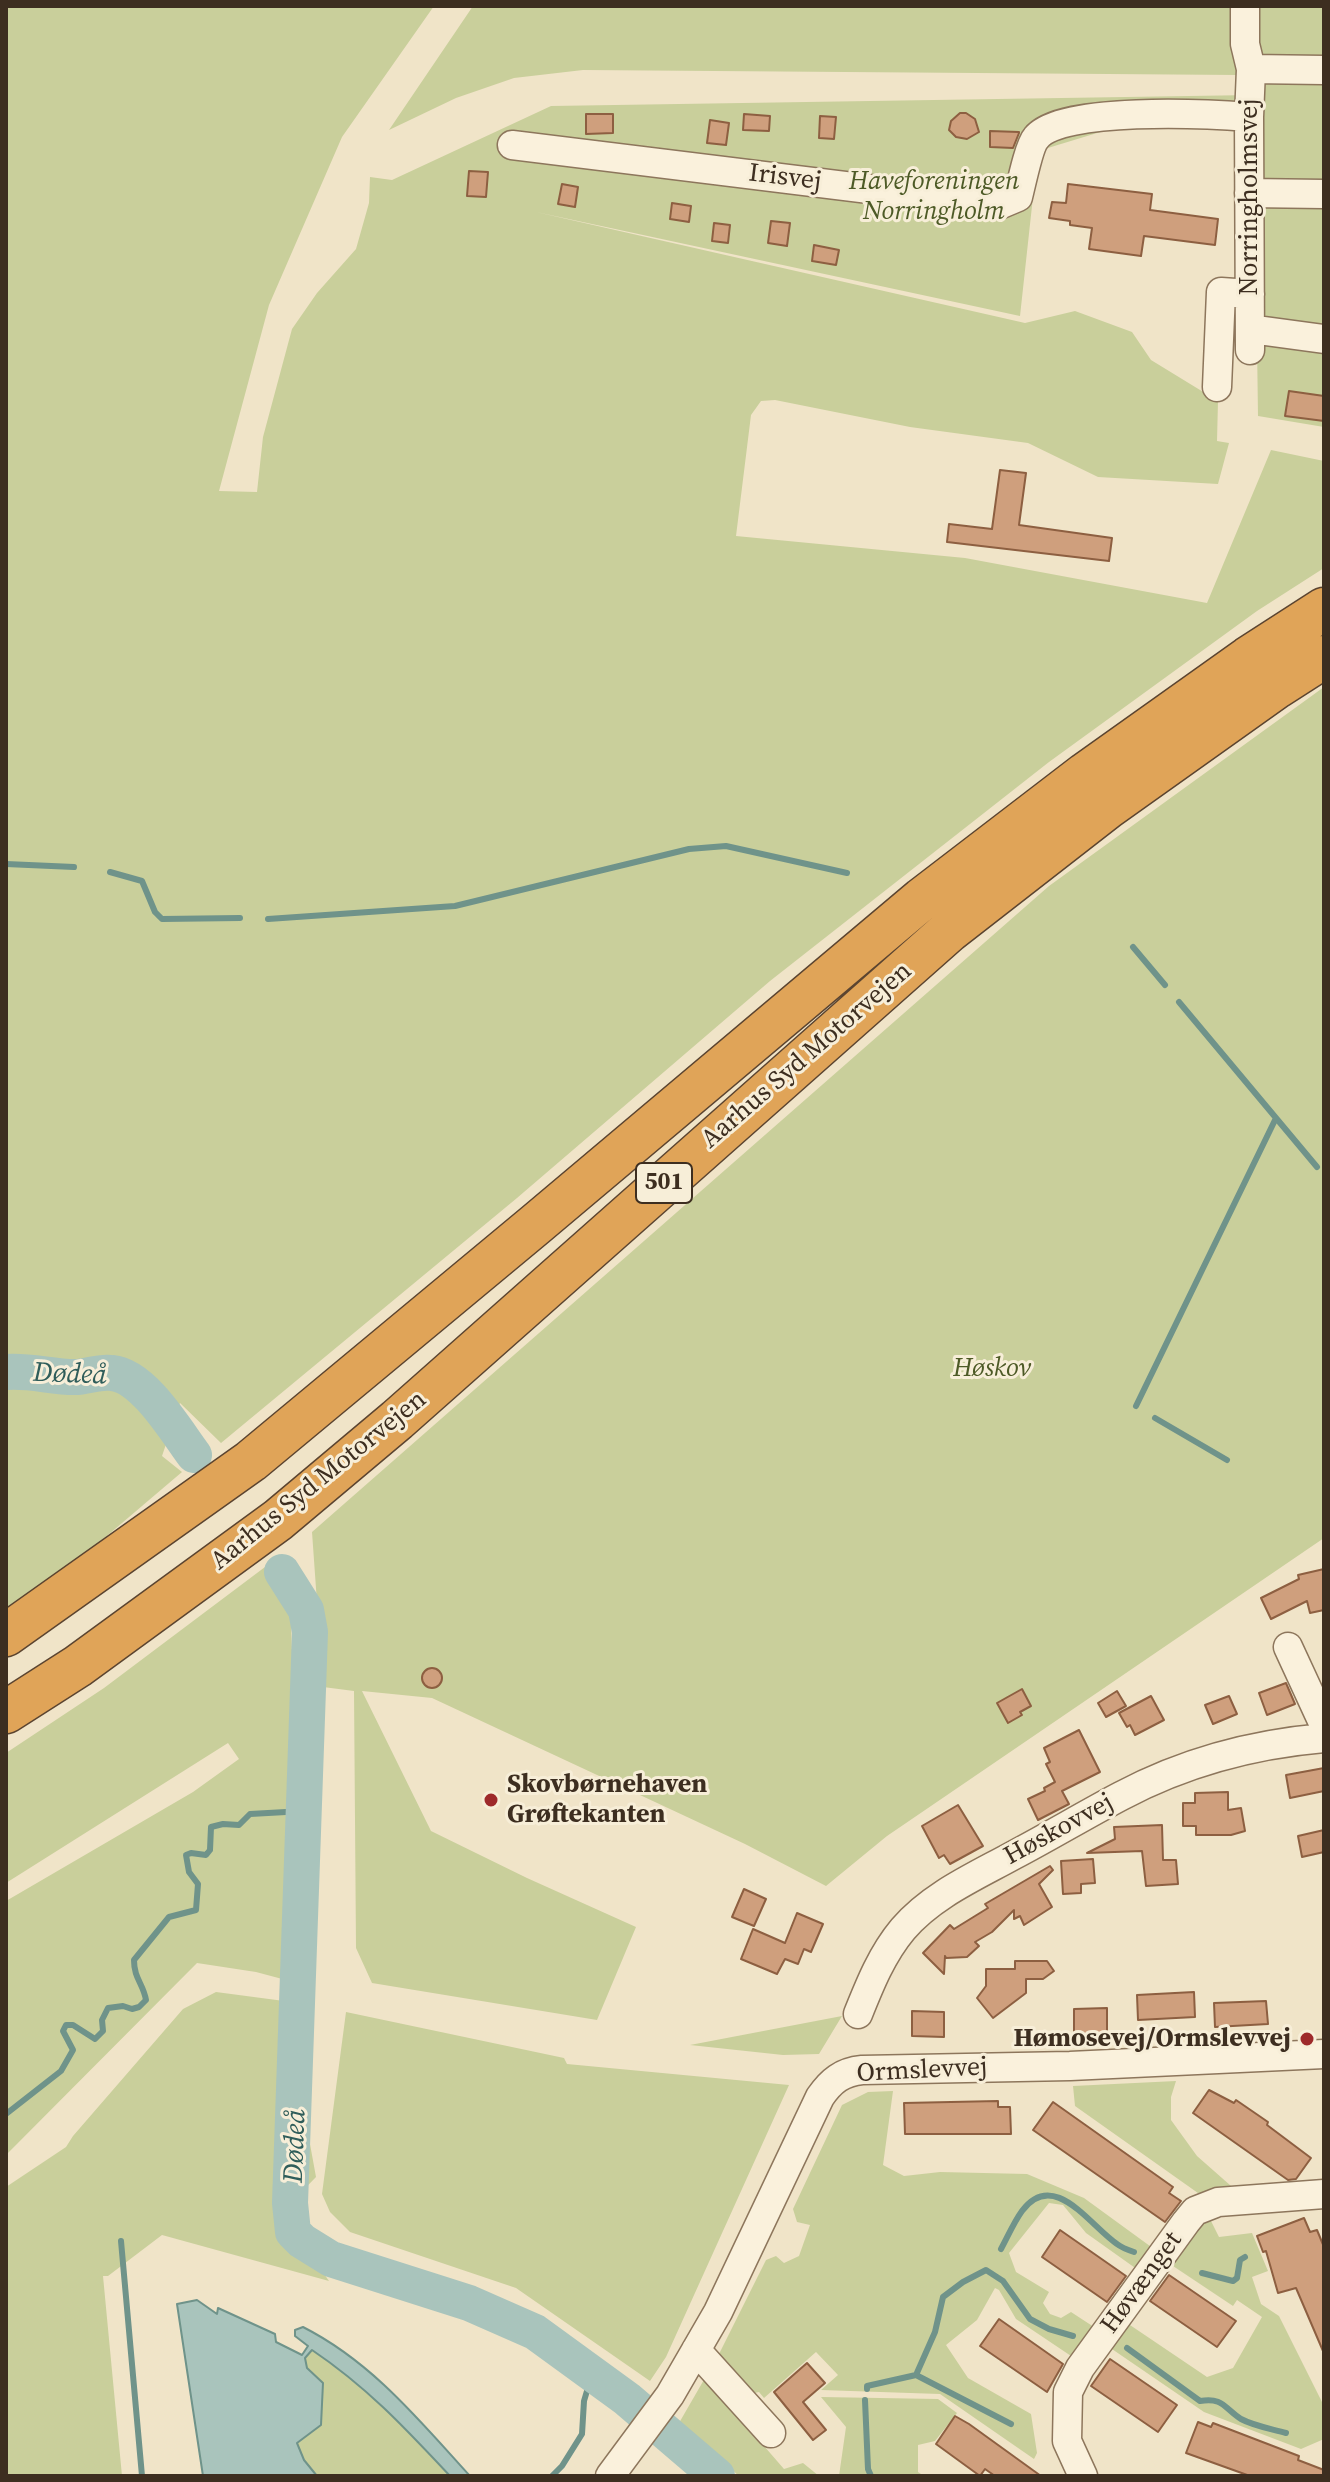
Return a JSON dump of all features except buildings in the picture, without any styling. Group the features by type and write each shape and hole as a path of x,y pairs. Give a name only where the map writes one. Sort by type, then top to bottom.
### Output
{"highway":[{"name":"Aarhus Syd Motorvejen","path":"6,1635 251,1461 922,899 1085,774 1248,658 1324,609"},
{"name":"Aarhus Syd Motorvejen","path":"6,1712 78,1666 278,1520 397,1420 949,931 1107,808 1324,657"}],"street":[{"path":"1245,6 1245,44 1251,69"},
{"name":"Norringholmsvej","path":"1324,70 1251,69 1249,117 1250,339 1324,339"},
{"name":"Irisvej","path":"512,145 999,205 1018,197 1035,138 1051,127 1081,120 1155,113 1249,117"},
{"path":"1249,193 1324,194"},
{"path":"1217,387 1221,292 1250,294"},
{"path":"1288,1647 1324,1725"},
{"name":"Høskovvej","path":"858,2014 887,1950 904,1928 945,1894 1123,1795 1186,1767 1251,1748 1324,1738"},
{"name":"Ormslevvej","path":"610,2476 670,2395 718,2312 820,2097 828,2085 841,2075 862,2070 1070,2066 1324,2054"},
{"name":"Høvænget","path":"1083,2476 1067,2441 1068,2392 1080,2368 1195,2211 1218,2202 1324,2194"},
{"path":"696,2350 771,2433"}],"green space":[{"name":"Haveforeningen Norringholm","path":"6,6 434,6 342,137 269,305 219,491 257,492 263,437 292,329 317,293 356,249 369,203 370,177 392,180 551,106 1253,95 1253,6 1324,6 1324,427 1258,416 1254,125 1120,126 1038,151 1020,316 536,212 1025,323 1075,311 1132,332 1151,360 1218,401 1217,441 1229,443 1218,484 1098,477 1028,443 910,427 775,400 761,401 751,415 736,536 965,558 1207,603 1271,450 1324,461 1324,568 1257,611 1049,762 770,981 517,1198 221,1443 180,1403 162,1456 182,1472 62,1574 6,1609"},
{"path":"473,6 1237,6 1239,75 583,70 514,78 456,98 389,130"},
{"name":"Høskov","path":"1324,687 1324,1538 887,1836 826,1886 745,1844 432,1698 362,1691 431,1831 636,1927 597,2020 372,1983 356,1948 354,1691 323,1687 312,1532 1049,886"},
{"path":"265,1567 290,1597 294,1704 286,1980 197,1963 6,2155 6,1901 193,1792 239,1759 228,1743 6,1883 6,1753 104,1688"},
{"path":"216,1992 284,2001 316,2177 281,2213 329,2281 162,2235 108,2276 103,2276 122,2476 6,2476 6,2187 66,2147 183,2009"},
{"path":"346,2012 564,2058 567,2064 789,2085 666,2357 650,2381 516,2288 350,2232 330,2212 322,2194"},
{"path":"842,2016 819,2054 783,2055 690,2045"},
{"path":"1176,2081 1171,2097 1171,2120 1197,2156 1239,2193 1205,2198 1075,2106 1073,2086"},
{"path":"893,2091 883,2165 904,2176 940,2172 1027,2174 1084,2198 1154,2249 1138,2270 1086,2233 1063,2205 1049,2203 1009,2253 1016,2272 1049,2292 1043,2303 1050,2314 1061,2318 1071,2312 1097,2329 1077,2360 1016,2319 995,2288 977,2320 946,2345 968,2378 1031,2414 1037,2453 1034,2459 940,2394 821,2390 838,2375 816,2352 764,2398 759,2392 750,2394 717,2358 766,2260 776,2256 784,2263 799,2256 810,2225 797,2222 793,2209 842,2105 868,2092"},
{"path":"1209,2217 1219,2237 1252,2233 1268,2271 1252,2277 1261,2304 1279,2316 1324,2406 1324,2439 1301,2449 1204,2412 1109,2347 1127,2323 1207,2377 1233,2368 1262,2317 1237,2300 1233,2306 1170,2264 1194,2228"},
{"path":"312,2350 352,2377 390,2411 450,2476 317,2476 296,2443 306,2434 323,2383 307,2368 305,2358"},
{"path":"705,2378 784,2469 803,2463 819,2476 739,2476 679,2423"},
{"path":"821,2397 938,2399 957,2413 935,2441 918,2445 918,2472 924,2476 839,2476 846,2427"}],"water":[{"path":"197,2300 217,2314 218,2308 275,2334 276,2342 302,2355 308,2346 295,2336 295,2330 303,2327 328,2341 393,2394 470,2476 450,2476 368,2393 312,2350 305,2358 307,2368 323,2383 321,2425 297,2443 304,2460 317,2476 203,2476 177,2304"}],"waterway":[{"path":"268,919 455,906 689,849 726,846 847,873"},
{"path":"6,864 74,867"},
{"path":"110,872 142,881 155,912 162,919 240,918"},
{"path":"1133,947 1165,985"},
{"path":"1179,1002 1317,1167"},
{"path":"1136,1406 1276,1118"},
{"name":"Dødeå","path":"6,1372 75,1377 107,1373 124,1376 158,1406 194,1455"},
{"path":"1155,1418 1227,1460"},
{"name":"Dødeå","path":"282,1572 306,1610 310,1632 290,2203 293,2232 331,2259 469,2303 535,2332 627,2399 717,2476"},
{"path":"6,2114 61,2071 73,2050 63,2031 66,2025 73,2025 95,2039 103,2031 102,2020 108,2008 123,2006 132,2009 146,2000 135,1972 134,1960 169,1917 196,1910 198,1884 189,1872 186,1855 206,1855 210,1850 211,1827 239,1825 250,1814 304,1811"},
{"path":"1001,2249 1022,2211 1034,2199 1047,2195 1071,2205 1117,2244 1134,2252"},
{"path":"121,2241 142,2476"},
{"path":"1202,2273 1233,2281 1237,2278 1240,2260 1245,2257"},
{"path":"867,2389 867,2386 916,2375 935,2332 943,2297 986,2270 1003,2281 1030,2319 1073,2336"},
{"path":"1127,2348 1200,2401 1219,2402 1241,2419 1286,2433"},
{"path":"552,2476 582,2434 584,2401 592,2374"},
{"path":"916,2375 1011,2424"},
{"path":"865,2400 868,2469 871,2476"}],"place":[{"name":"Skovbørnehaven Grøftekanten","path":"491,1800"},
{"name":"Hømosevej/Ormslevvej","path":"1307,2039"}]}
